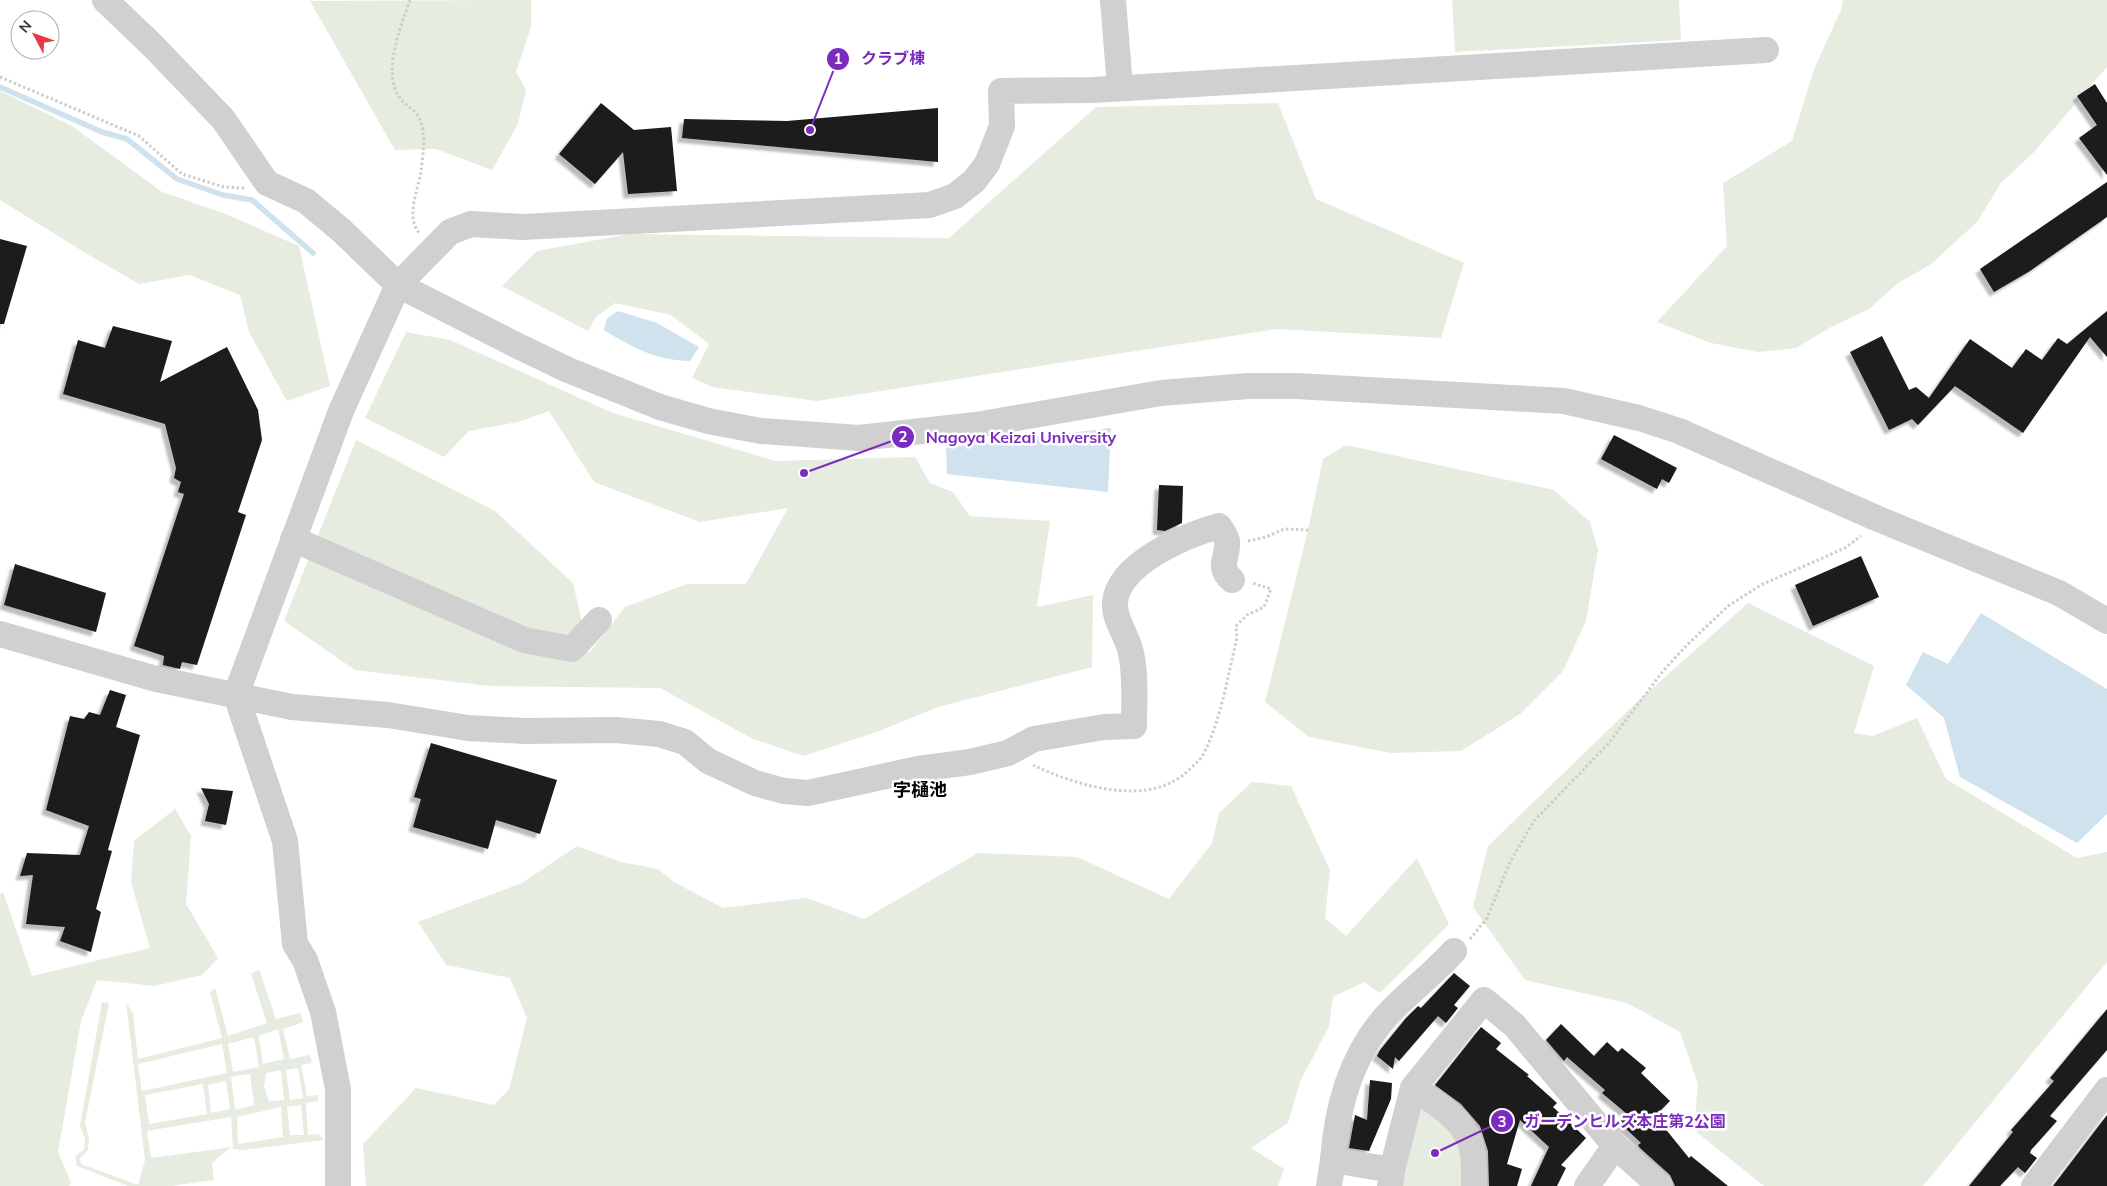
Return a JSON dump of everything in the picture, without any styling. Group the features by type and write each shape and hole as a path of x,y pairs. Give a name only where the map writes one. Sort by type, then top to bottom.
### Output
{"street":[{"path":"105,0 223,119 267,184 306,201 341,230 398,284 516,345 660,407 708,421 761,431 859,438 976,425 1162,393 1248,386 1296,386 1564,401 1598,408 1680,431 1876,518 2059,593 2107,621"},
{"path":"1113,0 1120,87"},
{"path":"338,1186 338,1089 323,1012 305,960 295,944 285,841 236,695 341,411 398,284 450,232 471,224 523,227 930,206 955,196 974,181 987,164 1002,126 1001,91 1093,90 1766,50"},
{"path":"0,634 156,678 292,707 388,715 468,728 526,731 616,730 659,734 685,742 708,761 755,782 784,790 808,793 1008,753 1034,739 1104,728 1134,726 1134,688 1131,652 1120,626 1115,602 1122,580 1142,561 1219,526 1227,540 1223,562 1226,574 1232,580"},
{"path":"293,539 524,640 572,648 599,620"},
{"path":"1329,1186 1335,1132 1349,1078 1359,1054 1374,1030 1392,1009 1437,971 1454,951"},
{"path":"1333,1160 1391,1178 1414,1088 1484,1000 1520,1032 1615,1146 1660,1186"},
{"path":"1414,1088 1445,1110 1467,1136 1474,1162 1474,1186"},
{"path":"2034,1186 2107,1090"},
{"path":"1587,1186 1615,1146"}],"path":[{"path":"410,0 392,65 393,77 396,91 421,121 423,136 420,172 412,216 415,228 434,249"},
{"path":"0,77 139,136 182,174 224,187 251,189 267,184"},
{"path":"1454,951 1458,953 1487,918 1510,862 1534,821 1608,744 1663,671 1685,647 1728,606 1761,585 1845,548 1856,541 1876,518"},
{"path":"1227,540 1246,542 1266,537 1284,529 1308,530"},
{"path":"1008,753 1076,783 1100,788 1147,790 1165,786 1176,781 1202,757 1212,734 1237,638 1236,626 1247,615 1264,607 1270,589 1258,584 1232,580"}],"shaded area":[{"path":"531,0 531,27 516,72 526,90 518,124 492,170 436,149 395,150 310,1"},
{"path":"1452,0 1679,0 1681,40 1455,52"},
{"path":"1843,0 2107,0 2107,67 2034,152 2001,183 1977,222 1930,265 1898,283 1869,309 1831,327 1796,348 1758,352 1711,343 1657,322 1727,246 1723,183 1792,141 1814,69 1841,10"},
{"path":"0,91 72,126 162,192 223,213 299,246 330,386 287,401 249,332 240,295 190,275 139,284 0,200"},
{"path":"1278,103 1316,199 1464,263 1441,338 1276,329 817,401 712,387 692,378 709,344 671,315 615,303 596,317 588,331 502,286 537,251 629,234 949,238 1096,107"},
{"path":"406,332 450,340 613,413 776,461 915,457 930,483 953,492 970,516 1050,521 1037,607 1093,595 1092,667 938,707 877,732 803,756 751,738 660,688 489,686 355,670 284,621 356,440 495,511 573,583 589,653 625,607 687,584 746,584 788,508 700,522 594,482 549,411 518,422 469,431 444,457 365,418"},
{"path":"1346,445 1554,490 1590,522 1598,550 1586,621 1563,671 1520,714 1461,751 1391,753 1309,737 1265,702 1308,530 1323,459"},
{"path":"1748,603 1874,666 1854,733 1873,736 1917,718 1946,779 2077,858 2107,852 2107,962 1923,1186 1764,1186 1694,1130 1698,1084 1680,1032 1627,1003 1525,980 1473,907 1488,846 1637,702"},
{"path":"1252,782 1291,786 1330,870 1325,918 1346,936 1417,858 1449,924 1380,993 1364,982 1333,997 1329,1026 1300,1082 1288,1123 1251,1148 1284,1169 1278,1186 366,1186 363,1144 416,1088 494,1105 509,1089 527,1018 510,978 446,965 418,922 522,883 577,846 621,862 658,869 674,882 723,908 807,898 864,919 978,853 1077,857 1169,899 1212,843 1219,813"},
{"path":"175,809 191,836 186,904 218,958 202,975 155,986 97,980 81,1021 58,1152 71,1183 69,1186 0,1186 0,894 3,892 32,976 150,948 131,882 134,841"},
{"path":"259,969 276,1019 300,1013 303,1022 283,1029 290,1059 310,1055 312,1063 301,1065 307,1096 318,1095 318,1101 306,1103 308,1135 319,1134 324,1140 241,1150 230,1148 212,1163 214,1180 170,1186 128,1186 77,1166 75,1156 84,1150 85,1138 80,1126 102,1002 109,1003 85,1123 89,1138 88,1150 80,1158 81,1164 138,1185 145,1160 126,1002 133,1014 138,1059 222,1038 210,992 215,988 228,1036 267,1023 251,974","holes":["278,1029 284,1059 263,1064 259,1036","254,1037 259,1067 233,1072 228,1044","222,1044 227,1073 142,1091 138,1064","298,1068 303,1098 290,1100 286,1070","281,1070 284,1100 269,1101 264,1087 266,1073","250,1074 254,1105 235,1110 231,1077","226,1081 230,1109 211,1113 208,1085","203,1084 207,1114 149,1124 145,1095","301,1105 304,1135 290,1135 287,1107","281,1107 283,1137 238,1144 237,1117","231,1117 233,1147 151,1158 147,1131"]},
{"path":"1424,1103 1462,1142 1467,1186 1399,1186 1407,1143"}],"water":[{"path":"618,311 657,323 699,347 690,361 667,359 645,352 604,330 607,318"},
{"path":"1111,428 1108,492 947,474 946,448"},
{"path":"1981,613 2107,689 2107,814 2077,843 1960,777 1944,718 1906,685 1923,652 1948,664"}],"building":[{"path":"2095,84 2107,103 2107,175 2079,138 2097,125 2077,96"},
{"path":"601,103 634,130 671,127 677,191 628,194 623,152 595,184 559,154"},
{"path":"938,108 938,162 682,138 684,119 787,121"},
{"path":"2107,182 2107,217 2030,271 1994,292 1980,269"},
{"path":"0,239 27,246 4,324 0,324"},
{"path":"2107,311 2107,357 2090,337 2023,433 1955,386 1918,425 1912,419 1889,430 1850,352 1882,336 1909,390 1916,387 1929,398 1970,339 2012,368 2026,349 2042,360 2058,338 2067,344"},
{"path":"113,326 172,341 160,382 227,347 258,410 262,440 238,512 246,515 197,665 182,662 180,669 163,665 164,656 134,646 184,494 178,492 181,482 174,478 176,468 165,424 63,394 78,340 105,348"},
{"path":"1614,435 1677,468 1669,483 1662,479 1657,489 1601,459"},
{"path":"1159,485 1183,486 1182,523 1165,531 1157,530"},
{"path":"1861,556 1879,597 1813,626 1795,585"},
{"path":"15,564 106,593 96,632 4,605"},
{"path":"110,690 126,695 116,727 140,735 108,850 112,851 96,909 101,912 91,952 60,941 65,927 26,924 33,875 20,876 27,853 80,855 89,826 46,810 70,716 84,719 89,712 100,715"},
{"path":"431,743 557,780 540,834 496,820 488,849 413,827 421,799 414,797"},
{"path":"201,788 233,791 226,825 205,821 209,804"},
{"path":"1454,973 1470,986 1454,1005 1458,1008 1446,1023 1438,1016 1399,1061 1395,1057 1393,1069 1377,1056 1380,1050 1406,1018 1418,1006 1421,1008"},
{"path":"2107,1009 2107,1050 2050,1116 2057,1121 2030,1153 2037,1158 2025,1173 2018,1167 2000,1186 1969,1186 2013,1132 2011,1130 2054,1081 2050,1078"},
{"path":"1561,1024 1594,1056 1607,1042 1618,1052 1622,1048 1646,1068 1641,1073 1670,1101 1655,1116 1689,1158 1691,1156 1728,1186 1675,1186 1670,1175 1640,1148 1638,1145 1641,1143 1619,1122 1627,1114 1602,1093 1605,1090 1567,1057 1564,1061 1546,1040"},
{"path":"1481,1027 1501,1043 1496,1049 1529,1075 1527,1076 1557,1103 1553,1107 1586,1138 1561,1165 1566,1168 1557,1186 1531,1186 1549,1147 1520,1120 1507,1164 1522,1169 1517,1186 1489,1186 1488,1151 1480,1126 1461,1104 1435,1085"},
{"path":"1370,1080 1392,1083 1391,1099 1369,1151 1349,1148 1355,1115 1367,1120"},
{"path":"2107,1115 2107,1186 2053,1186"}],"waterway":[{"path":"0,87 102,132 127,139 177,179 223,195 252,200 313,253"}],"place":[{"name":"クラブ棟","path":"810,130"},
{"name":"Nagoya Keizai University","path":"804,473"},
{"name":"ガーデンヒルズ本庄第2公園","path":"1435,1153"}],"district":[{"name":"字樋池","path":"920,790"}]}
